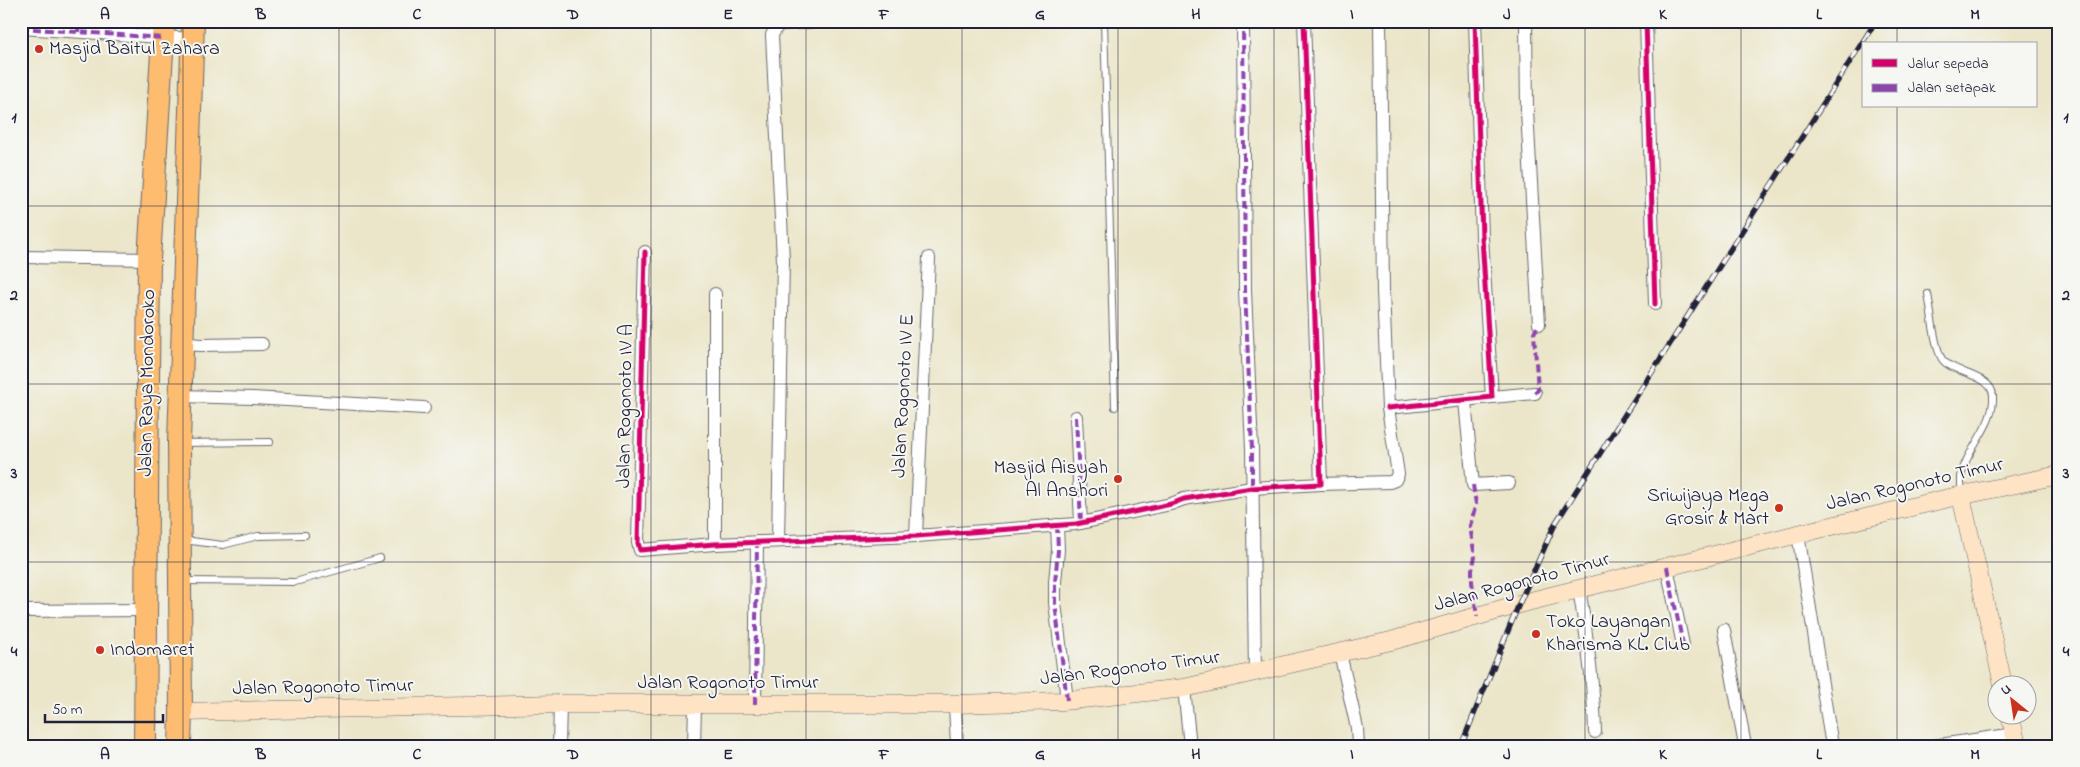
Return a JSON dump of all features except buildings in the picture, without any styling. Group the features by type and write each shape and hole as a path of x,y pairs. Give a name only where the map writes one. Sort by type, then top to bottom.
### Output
{"highway":[{"name":"Jalan Raya Mondoroko","path":"145,746 149,259 164,30"},
{"name":"Jalan Raya Mondoroko","path":"180,746 179,442 192,30"},
{"path":"145,714 181,712"}],"main road":[{"name":"Jalan Rogonoto Timur","path":"181,712 560,704 956,704 1067,700 1184,688 1391,642 1523,603 1798,534 2059,475"},
{"path":"1961,496 2002,674"},
{"path":"2012,724 2016,740"}],"street":[{"path":"778,541 783,260 772,35 777,26 782,24 822,21"},
{"path":"1243,21 1245,290 1252,450 1256,673"},
{"path":"1304,21 1321,484"},
{"path":"715,294 715,544 916,536 1081,523 1171,504 1184,499 1252,488 1390,482 1395,480 1398,474 1388,408 1382,246 1380,21"},
{"path":"1475,21 1482,237 1492,397"},
{"path":"1526,21 1526,111 1539,324"},
{"path":"1646,21 1655,304"},
{"path":"21,28 45,25 192,30"},
{"name":"Jalan Rogonoto IV A","path":"645,252 638,543 640,550 715,544"},
{"path":"21,257 149,259"},
{"name":"Jalan Rogonoto IV E","path":"916,536 929,258"},
{"path":"181,344 262,344"},
{"path":"1388,408 1535,393"},
{"path":"180,396 253,398 424,408"},
{"path":"1465,401 1473,484 1509,483"},
{"path":"1076,417 1081,523"},
{"path":"1057,525 1058,550 1055,603 1067,700"},
{"path":"1798,534 1832,746"},
{"path":"755,704 757,542"},
{"path":"1667,567 1683,645"},
{"path":"1579,589 1592,679 1595,732"},
{"path":"21,611 145,610"},
{"path":"1724,630 1745,746"},
{"path":"1340,653 1357,728 1358,746"},
{"path":"1184,688 1190,746"},
{"path":"558,746 560,704"},
{"path":"694,746 695,704"},
{"path":"956,704 957,746"},
{"path":"1933,746 2016,740"}],"lane":[{"path":"1104,21 1115,407"},
{"path":"1928,294 1941,358 1949,366 1977,376 1991,389 1993,394 1990,418 1961,476 1961,496"},
{"path":"179,442 270,442"},
{"path":"180,540 223,545 258,536 305,535"},
{"path":"180,581 295,582 380,558"}],"railway":[{"path":"1863,42 1876,21"},
{"path":"1461,746 1519,604 1555,524 1862,43"}],"marked path":[{"path":"78,32 79,21"},
{"path":"1243,21 1245,290 1252,488"},
{"path":"21,28 163,38"},
{"path":"1535,393 1538,390 1534,333 1539,324"},
{"path":"1076,417 1081,523"},
{"path":"1473,485 1476,504 1470,526 1475,557 1472,582 1477,616"},
{"path":"1057,525 1058,550 1055,603 1067,700"},
{"path":"755,704 757,542"},
{"path":"1667,567 1683,645"}],"cycle path":[{"path":"645,252 638,543 640,550 715,544 916,536 1076,524 1171,504 1184,499 1252,488 1321,484 1304,21"},
{"path":"1388,408 1492,397 1482,237 1475,21"},
{"path":"1646,21 1655,304"}],"place":[{"name":"Masjid Baitul Zahara","path":"39,49"},
{"name":"Masjid Aisyah Al Anshori","path":"1118,479"},
{"name":"Sriwijaya Mega Grosir & Mart","path":"1779,508"},
{"name":"Toko Layangan Kharisma KL. Club","path":"1536,634"},
{"name":"Indomaret","path":"100,650"}]}
